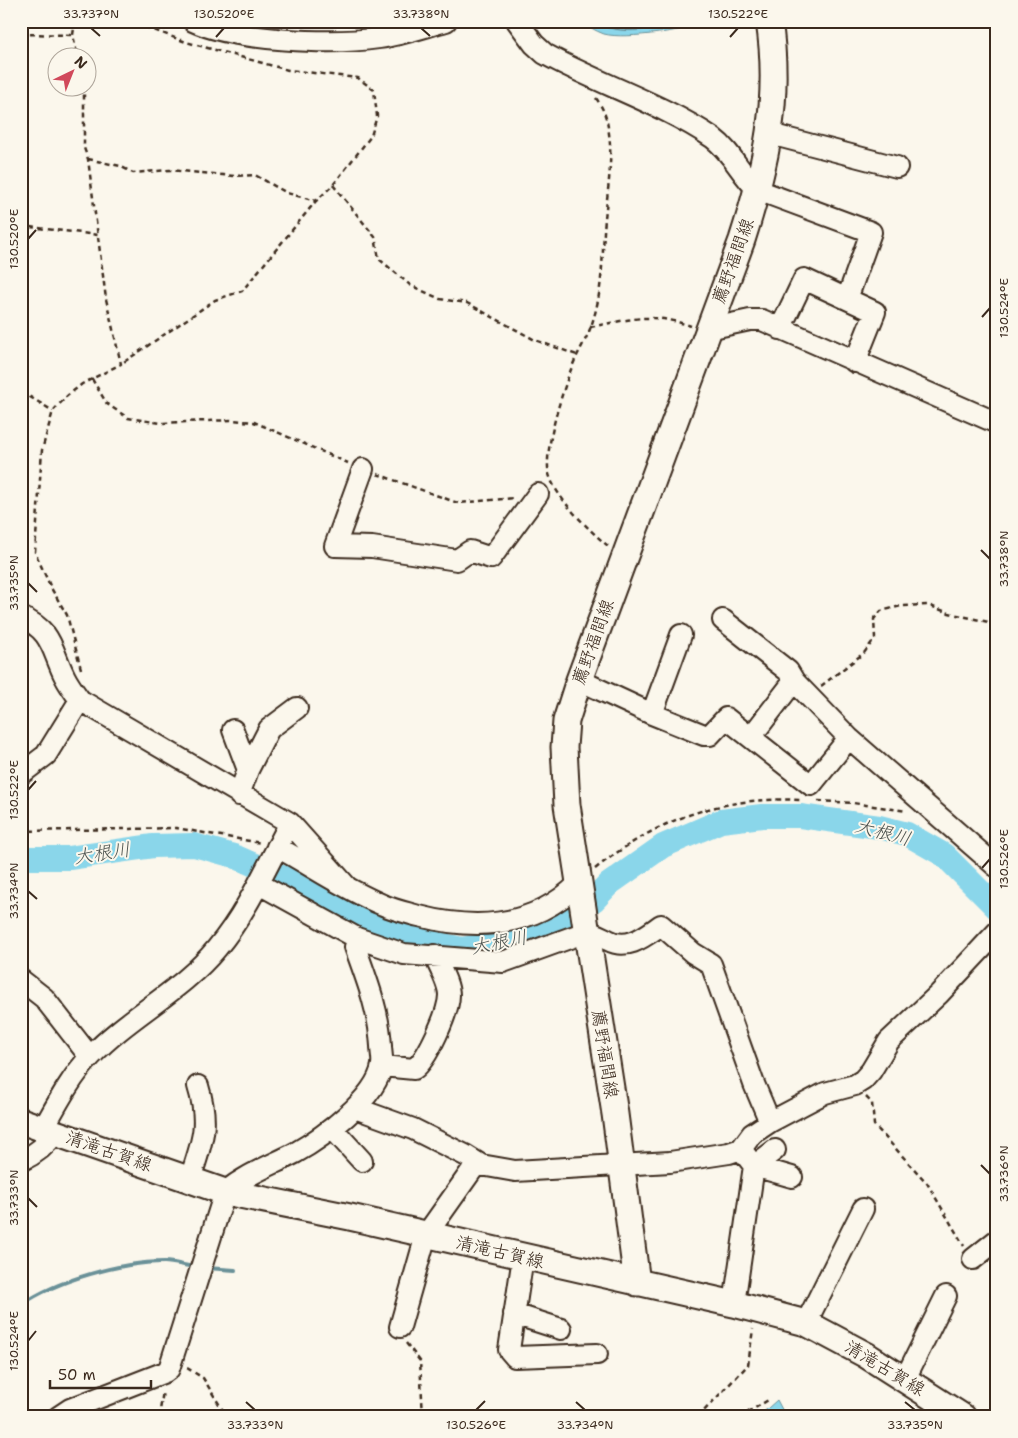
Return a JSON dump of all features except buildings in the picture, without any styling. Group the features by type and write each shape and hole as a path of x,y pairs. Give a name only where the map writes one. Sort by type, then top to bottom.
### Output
{"main road":[{"name":"薦野福間線","path":"637,1283 565,785 564,747 566,721 579,680 758,190 770,134 774,90 770,21"},
{"name":"清滝古賀線","path":"40,1128 226,1192 745,1307 806,1323 866,1355 963,1417"}],"street":[{"path":"193,21 237,34 340,41 378,38 446,21"},
{"path":"517,21 534,44 545,54 669,113 715,140 732,158 746,180 758,190 870,232 847,298"},
{"path":"770,134 897,167"},
{"path":"780,329 804,279 875,312 855,362"},
{"path":"708,329 762,320 997,423"},
{"path":"363,469 335,546 372,547 457,560 470,551 491,558 538,494"},
{"path":"21,617 36,623 50,639 65,679 80,700 239,795 290,823 347,887"},
{"path":"722,620 788,671 801,689 849,738 997,867"},
{"path":"652,714 681,635"},
{"path":"579,680 652,714 704,735 710,735 726,718 810,785 849,738"},
{"path":"751,737 801,689"},
{"path":"21,774 46,755 80,700"},
{"path":"239,795 248,770 269,729 297,708"},
{"path":"233,730 248,770"},
{"path":"21,1161 35,1154 47,1144 40,1128 62,1094 90,1057 129,1022 180,984 217,948 259,884 290,823"},
{"path":"277,846 347,887 384,906 437,920 480,925 512,922 539,912 570,893 578,884"},
{"path":"259,884 357,938 404,954 503,962 585,927 609,941 623,945 636,942 661,925 693,953 711,964 754,1084 770,1122"},
{"path":"355,1108 413,1129 465,1154 477,1163 514,1171 670,1162 729,1153 742,1149 752,1134 770,1122 825,1093 855,1085 871,1071 888,1041 940,994 997,932"},
{"path":"58,1417 70,1409 168,1367 226,1192 241,1179 294,1154 332,1128 355,1108 377,1079 382,1066 376,1006 355,947 357,938"},
{"path":"382,1066 414,1069 426,1057 447,1006 449,994 434,955"},
{"path":"21,980 44,998 90,1057"},
{"path":"190,1179 202,1140 206,1119 198,1086"},
{"path":"332,1128 362,1161"},
{"path":"742,1149 754,1166 792,1177"},
{"path":"745,1307 754,1166 775,1150"},
{"path":"400,1327 426,1235 477,1163"},
{"path":"806,1323 863,1209"},
{"path":"973,1259 997,1240"},
{"path":"523,1257 509,1350 515,1357 597,1354"},
{"path":"905,1379 946,1296"},
{"path":"514,1314 561,1329"}],"path":[{"path":"75,21 73,36 76,48"},
{"path":"82,672 67,615 50,588 35,552 42,450 53,411 67,396 121,364 215,300 242,291 316,201 333,185 371,136 377,116 374,90 358,78 288,70 186,42 138,24 120,21"},
{"path":"21,34 73,36"},
{"path":"594,94 607,124 609,173 602,271 590,327 577,355 558,410 550,447 549,472 556,491 594,534 623,559"},
{"path":"84,98 84,148 88,159 106,299 121,364"},
{"path":"88,159 120,166 133,173 170,170 234,176 255,175 287,193 316,201"},
{"path":"333,185 375,237 379,259 410,285 440,299 467,303 535,340 577,355"},
{"path":"21,226 98,235"},
{"path":"590,327 647,316 667,318 708,329"},
{"path":"92,380 107,404 128,418 161,423 231,420 254,422 363,469 458,503 497,501 538,494"},
{"path":"21,395 27,395 53,411"},
{"path":"801,689 864,653 874,638 874,619 881,611 901,606 928,605 949,613 997,624"},
{"path":"578,884 629,845 685,816 738,801 806,800"},
{"path":"814,801 853,803 920,813 933,812"},
{"path":"21,831 176,828 229,835 277,846"},
{"path":"855,1085 872,1104 874,1125 927,1183 955,1234 973,1259"},
{"path":"698,1417 748,1364 752,1346 745,1307"},
{"path":"400,1327 405,1341 420,1361 423,1417"},
{"path":"159,1417 168,1367 184,1367 203,1378 227,1417"},
{"path":"740,1417 770,1399"}],"water":[{"path":"579,21 712,21 674,31 614,36 594,30"},
{"path":"777,1400 786,1417 758,1417"}],"waterway":[{"name":"大根川","path":"21,858 69,858 153,846 194,845 234,856 293,882 372,926 415,939 462,949 526,940 560,923 594,900 609,884 663,846 721,821 762,816 800,816 879,827 907,834 944,855 997,908"},
{"path":"21,1305 71,1280 109,1269 164,1262 195,1267"},
{"path":"207,1268 235,1270"}]}
